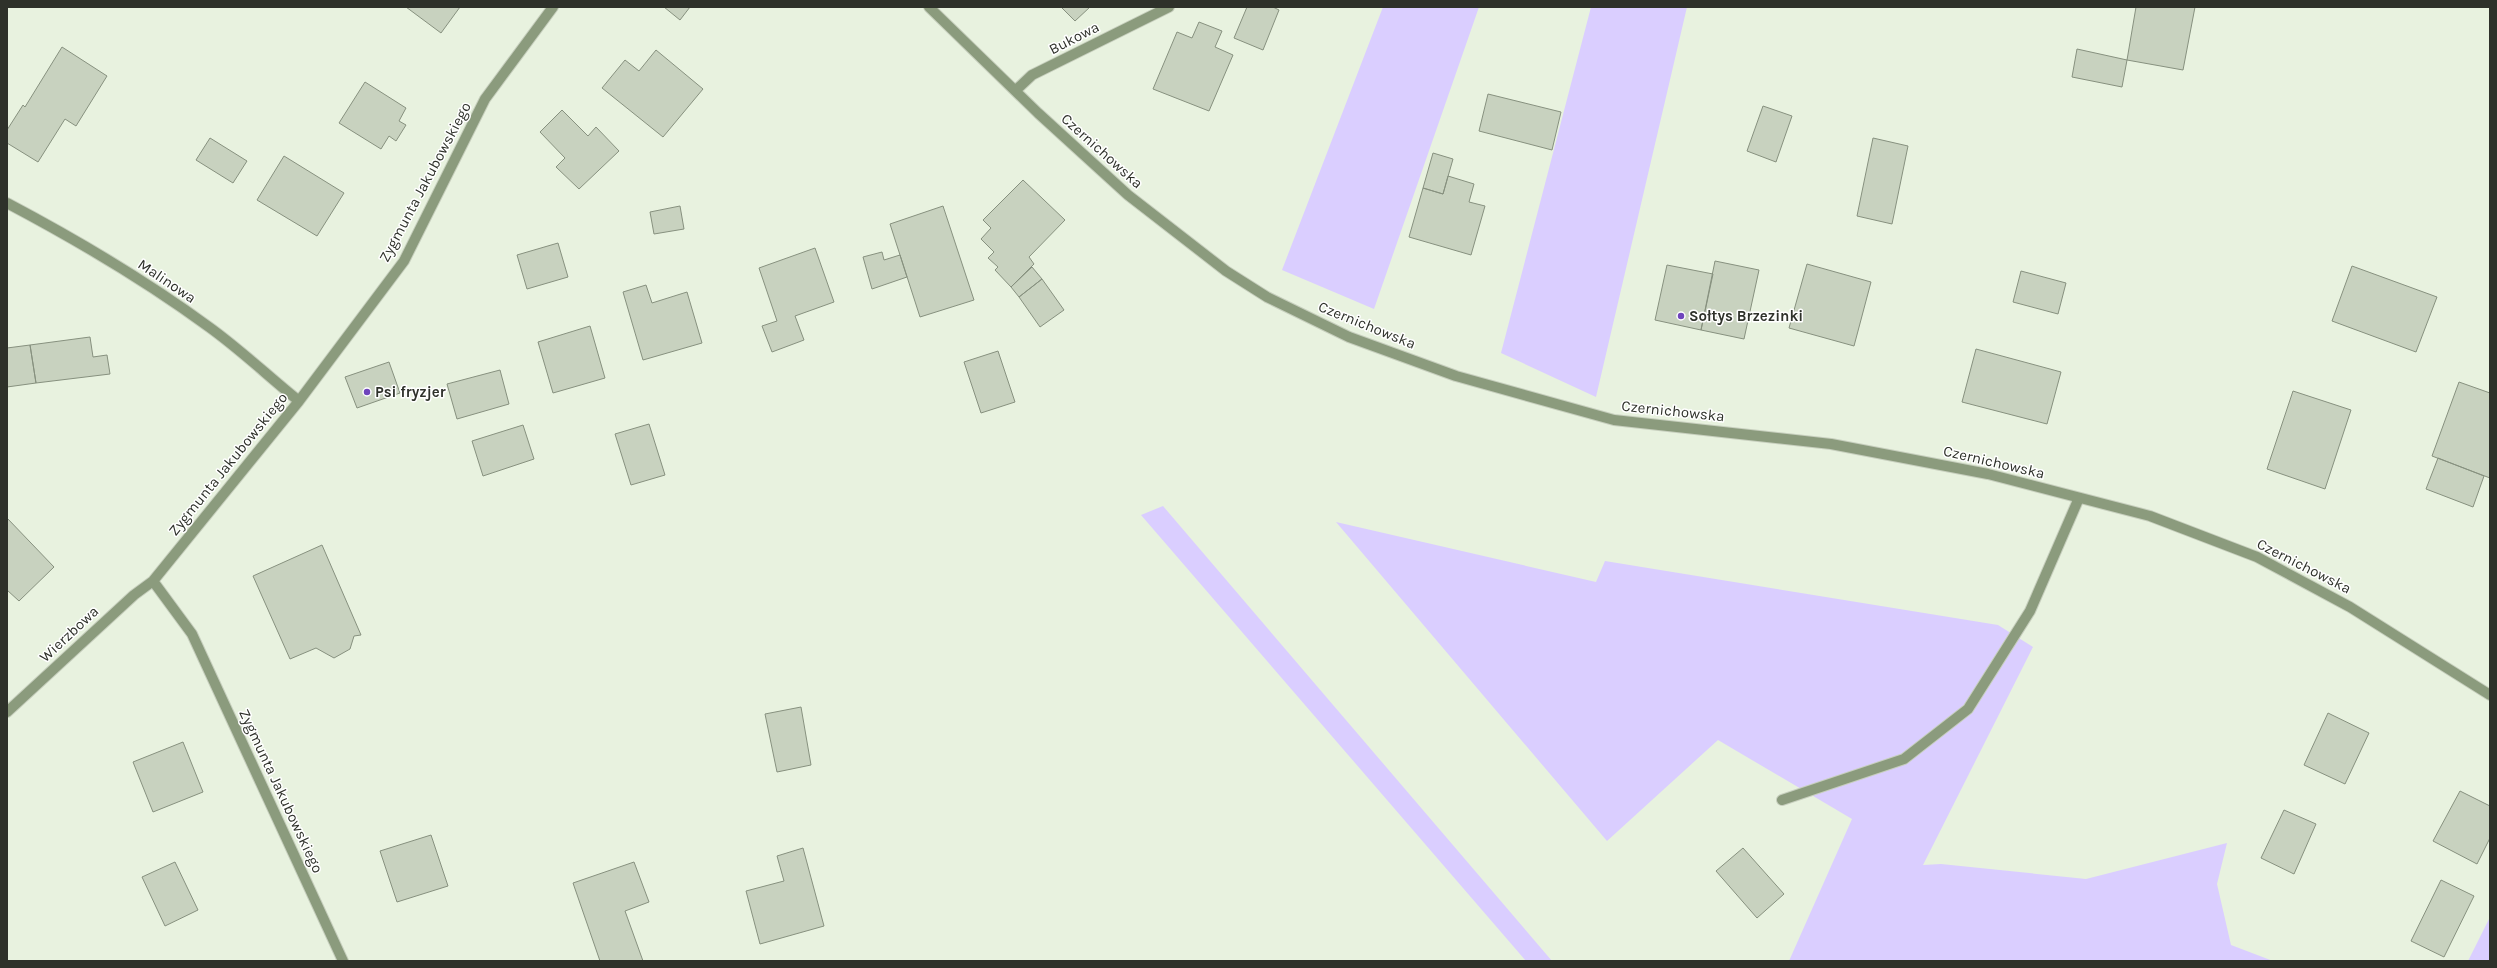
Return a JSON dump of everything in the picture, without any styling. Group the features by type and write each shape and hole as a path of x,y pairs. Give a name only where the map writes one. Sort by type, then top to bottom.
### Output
{"street":[{"name":"Zygmunta Jakubowskiego","path":"343,961 192,634 153,581 299,401 404,261 485,99 553,7"},
{"name":"Czernichowska","path":"929,7 1038,113 1128,195 1226,271 1267,297 1349,337 1456,376 1614,420 1831,444 1988,474 2150,516 2257,558 2350,607 2490,695"},
{"name":"Bukowa","path":"1016,90 1032,75 1169,7"},
{"name":"Malinowa","path":"7,203 70,236 147,284 211,328 299,401"},
{"path":"1782,800 1904,759 1968,709 2030,611 2079,498"},
{"name":"Wierzbowa","path":"7,712 134,595 153,581"}],"shaded area":[{"path":"1383,7 1479,7 1374,309 1282,270"},
{"path":"1591,7 1687,7 1596,397 1501,353"},
{"path":"1163,506 1552,961 1526,961 1141,515"},
{"path":"1336,522 1596,582 1605,561 1998,625 2033,647 1923,865 1941,864 2086,879 2227,843 2217,884 2231,945 2273,961 1789,961 1852,819 1718,740 1607,841"},
{"path":"2490,917 2490,961 2468,961"}],"building":[{"path":"406,7 460,7 441,33"},
{"path":"664,7 690,7 680,20"},
{"path":"1061,7 1090,7 1075,21"},
{"path":"1247,7 1273,7 1279,10 1263,50 1234,38"},
{"path":"2136,7 2195,7 2183,70 2127,60"},
{"path":"1199,22 1222,31 1215,47 1233,55 1209,111 1153,89 1177,32 1192,38"},
{"path":"62,47 107,76 76,126 65,119 38,162 7,143 7,130 23,105 25,107"},
{"path":"2077,49 2127,60 2122,87 2072,77"},
{"path":"656,50 703,89 663,137 602,88 625,60 639,71"},
{"path":"365,82 406,108 399,121 406,125 396,141 389,136 381,149 339,123"},
{"path":"1488,94 1561,112 1552,150 1479,131"},
{"path":"1763,106 1792,116 1776,162 1747,151"},
{"path":"562,110 588,136 596,127 619,151 579,189 556,167 565,158 540,132"},
{"path":"210,138 247,161 233,183 196,160"},
{"path":"1873,138 1908,146 1892,224 1857,216"},
{"path":"1433,153 1453,159 1443,194 1423,188"},
{"path":"284,156 344,193 317,236 257,200"},
{"path":"1448,176 1474,184 1469,202 1485,206 1471,255 1409,237 1423,188 1443,194"},
{"path":"1023,180 1065,220 1029,257 1034,264 1011,287 995,270 998,267 988,258 994,252 981,239 991,228 983,220"},
{"path":"680,206 684,229 654,234 650,212"},
{"path":"943,206 974,300 920,317 890,224"},
{"path":"558,243 568,277 527,289 517,255"},
{"path":"815,248 834,302 795,316 804,340 772,352 762,326 777,321 759,268"},
{"path":"882,252 884,260 900,255 907,277 872,289 863,257"},
{"path":"1715,261 1759,270 1744,339 1701,330"},
{"path":"1807,264 1871,282 1854,346 1789,328"},
{"path":"1667,265 1713,274 1701,330 1655,320"},
{"path":"2352,266 2437,297 2416,352 2332,321"},
{"path":"1032,267 1042,279 1019,297 1011,287"},
{"path":"2021,271 2066,283 2058,314 2013,302"},
{"path":"1042,279 1064,310 1040,327 1019,297"},
{"path":"646,285 652,303 687,292 702,343 643,360 623,292"},
{"path":"590,326 605,378 553,393 538,342"},
{"path":"90,337 93,357 107,355 110,374 36,383 30,345"},
{"path":"30,345 36,383 7,387 7,348"},
{"path":"1976,349 2061,372 2047,424 1962,402"},
{"path":"998,351 1015,402 981,413 964,362"},
{"path":"389,362 400,393 357,408 345,377"},
{"path":"500,370 509,404 457,419 447,384"},
{"path":"2459,382 2490,393 2490,478 2432,456"},
{"path":"2293,391 2351,410 2325,489 2267,469"},
{"path":"649,424 665,475 631,485 615,434"},
{"path":"523,425 534,459 483,476 472,441"},
{"path":"2438,458 2484,476 2473,507 2426,489"},
{"path":"7,518 54,567 19,601 7,590"},
{"path":"322,545 361,635 354,636 350,649 334,658 316,648 290,659 253,576"},
{"path":"801,707 811,765 777,772 765,714"},
{"path":"2328,713 2369,733 2345,784 2304,765"},
{"path":"183,742 203,792 153,812 133,762"},
{"path":"2460,791 2490,806 2490,838 2477,864 2433,841"},
{"path":"2284,810 2316,824 2294,874 2261,858"},
{"path":"431,835 448,886 397,902 380,851"},
{"path":"803,848 824,926 760,944 746,891 784,881 777,856"},
{"path":"1743,848 1784,894 1757,918 1716,871"},
{"path":"175,862 198,910 165,926 142,877"},
{"path":"634,862 649,902 625,911 643,961 600,961 573,883"},
{"path":"2441,880 2474,896 2444,957 2411,941"}],"place":[{"name":"Sołtys Brzezinki","path":"1681,316"},
{"name":"Psi fryzjer","path":"367,392"}]}
